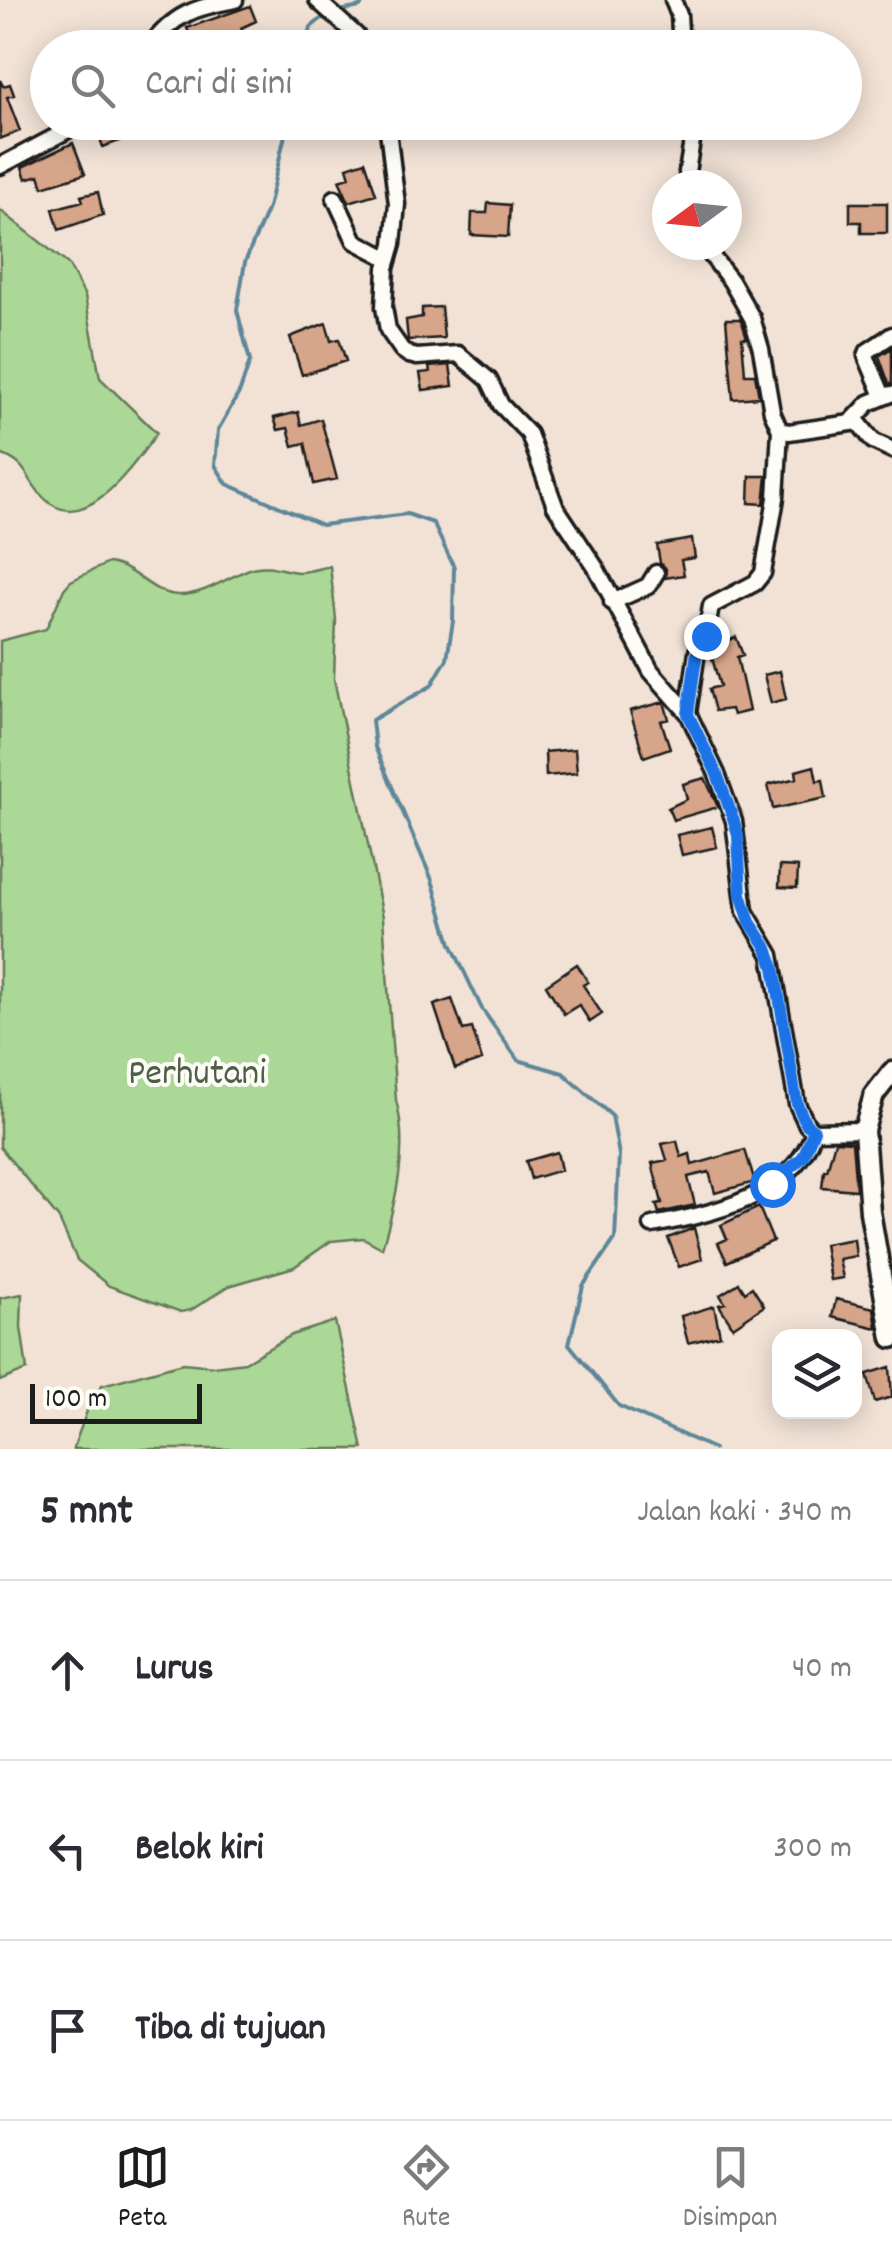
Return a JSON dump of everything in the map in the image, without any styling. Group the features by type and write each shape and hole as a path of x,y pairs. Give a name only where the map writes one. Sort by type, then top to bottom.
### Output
{"street":[{"path":"162,30 206,6 235,0"},
{"path":"317,0 349,30"},
{"path":"673,0 680,30"},
{"path":"0,166 49,140"},
{"path":"389,140 398,204 393,244 387,258 384,319 394,341 417,357 458,354 489,380 501,405 529,434 555,506 596,568 652,670 688,714 717,774 734,821 745,911 771,955 797,1104 806,1124 814,1130 864,1130"},
{"path":"688,170 692,140"},
{"path":"334,198 355,240 387,258"},
{"path":"688,714 697,652 706,636 711,606 755,583 763,573 776,498 780,430 772,412 762,349 752,318 714,260"},
{"path":"852,421 863,406 887,395 866,356 892,335"},
{"path":"780,430 852,421 861,423 874,441 892,450"},
{"path":"612,602 648,586 656,573"},
{"path":"892,1072 868,1107 864,1130 870,1212 892,1338"},
{"path":"652,1225 703,1215 772,1184 803,1157 814,1130"}],"green space":[{"path":"0,210 68,264 85,296 100,378 157,433 122,478 91,504 75,510 59,508 43,497 22,467 0,454"},
{"name":"Perhutani","path":"108,563 126,569 159,590 178,595 207,589 258,567 299,572 330,566 336,619 334,679 383,917 401,1156 382,1248 363,1238 331,1241 294,1267 229,1286 191,1310 181,1312 109,1286 77,1260 59,1219 0,1147 0,641 46,629 71,581"},
{"path":"22,1294 21,1327 27,1370 0,1381 0,1298"},
{"path":"335,1321 363,1449 73,1449 102,1385 183,1363 214,1366 245,1362 292,1335"}],"building":[{"path":"250,6 256,21 242,30 187,28"},
{"path":"0,80 3,86 10,84 14,95 7,97 20,131 0,139"},
{"path":"101,140 122,140 103,147"},
{"path":"73,143 85,174 43,187 39,175 26,179 22,167"},
{"path":"365,161 376,194 349,202 339,180 350,177 347,167"},
{"path":"98,192 103,215 59,230 53,209 83,201 81,196"},
{"path":"488,203 510,205 508,237 471,235 472,213 487,213"},
{"path":"850,203 887,203 887,233 861,233 861,222 850,222"},
{"path":"441,307 444,338 408,340 406,320 422,317 422,308"},
{"path":"726,319 742,322 747,338 742,338 745,374 755,374 759,397 733,399"},
{"path":"326,323 331,341 339,339 346,361 302,375 290,337"},
{"path":"892,348 892,384 889,384 879,356"},
{"path":"450,365 453,386 423,390 420,373 430,372 429,367"},
{"path":"298,412 301,425 321,419 337,479 314,484 305,443 293,446 288,428 278,430 274,418"},
{"path":"750,476 767,476 764,504 749,503"},
{"path":"692,539 695,558 681,560 684,575 665,578 666,569 660,563 657,545"},
{"path":"736,637 743,655 737,657 749,711 733,715 731,709 715,711 709,689 720,686 710,651"},
{"path":"780,671 786,699 771,703 764,675"},
{"path":"664,702 669,719 661,721 670,748 644,757 630,711"},
{"path":"575,749 577,773 546,776 545,752"},
{"path":"814,766 817,781 823,780 826,798 773,809 768,785 797,778 796,771"},
{"path":"705,778 718,807 673,820 668,808 687,799 683,784"},
{"path":"712,827 717,847 682,855 677,835"},
{"path":"780,866 798,867 797,888 779,887"},
{"path":"577,964 588,982 583,985 602,1014 590,1022 579,1005 564,1014 546,985"},
{"path":"452,999 463,1030 472,1028 482,1060 455,1069 434,1005"},
{"path":"677,1141 681,1157 690,1154 692,1165 745,1150 755,1182 715,1193 709,1172 688,1177 695,1205 659,1213 656,1204 662,1203 652,1163 667,1160 662,1144"},
{"path":"835,1141 852,1142 856,1190 822,1187"},
{"path":"557,1152 561,1170 531,1179 526,1161"},
{"path":"759,1207 773,1241 727,1262 718,1243 727,1239 721,1225"},
{"path":"694,1228 702,1259 679,1267 668,1238"},
{"path":"854,1239 856,1256 839,1259 843,1278 830,1280 824,1244"},
{"path":"739,1283 745,1292 752,1287 764,1306 733,1327 719,1305 725,1303 720,1295"},
{"path":"836,1299 874,1308 877,1328 832,1317"},
{"path":"714,1306 720,1335 688,1343 681,1316"},
{"path":"890,1367 892,1397 875,1402 867,1374"}],"waterway":[{"path":"340,11 360,7 364,0"},
{"path":"310,30 326,15"},
{"path":"284,140 268,208 245,262 237,310 250,361 240,391 218,430 215,465 227,484 322,525 407,514 433,523 454,567 453,621 447,659 431,686 372,720 375,747 432,880 451,944 482,1009 518,1060 563,1073 612,1116 619,1155 615,1239 583,1286 569,1344 619,1406 714,1449"}],"route":[{"path":"706,636 697,652 688,714 734,821 745,911 771,955 797,1104 806,1124 814,1130 803,1157 772,1184"}]}
